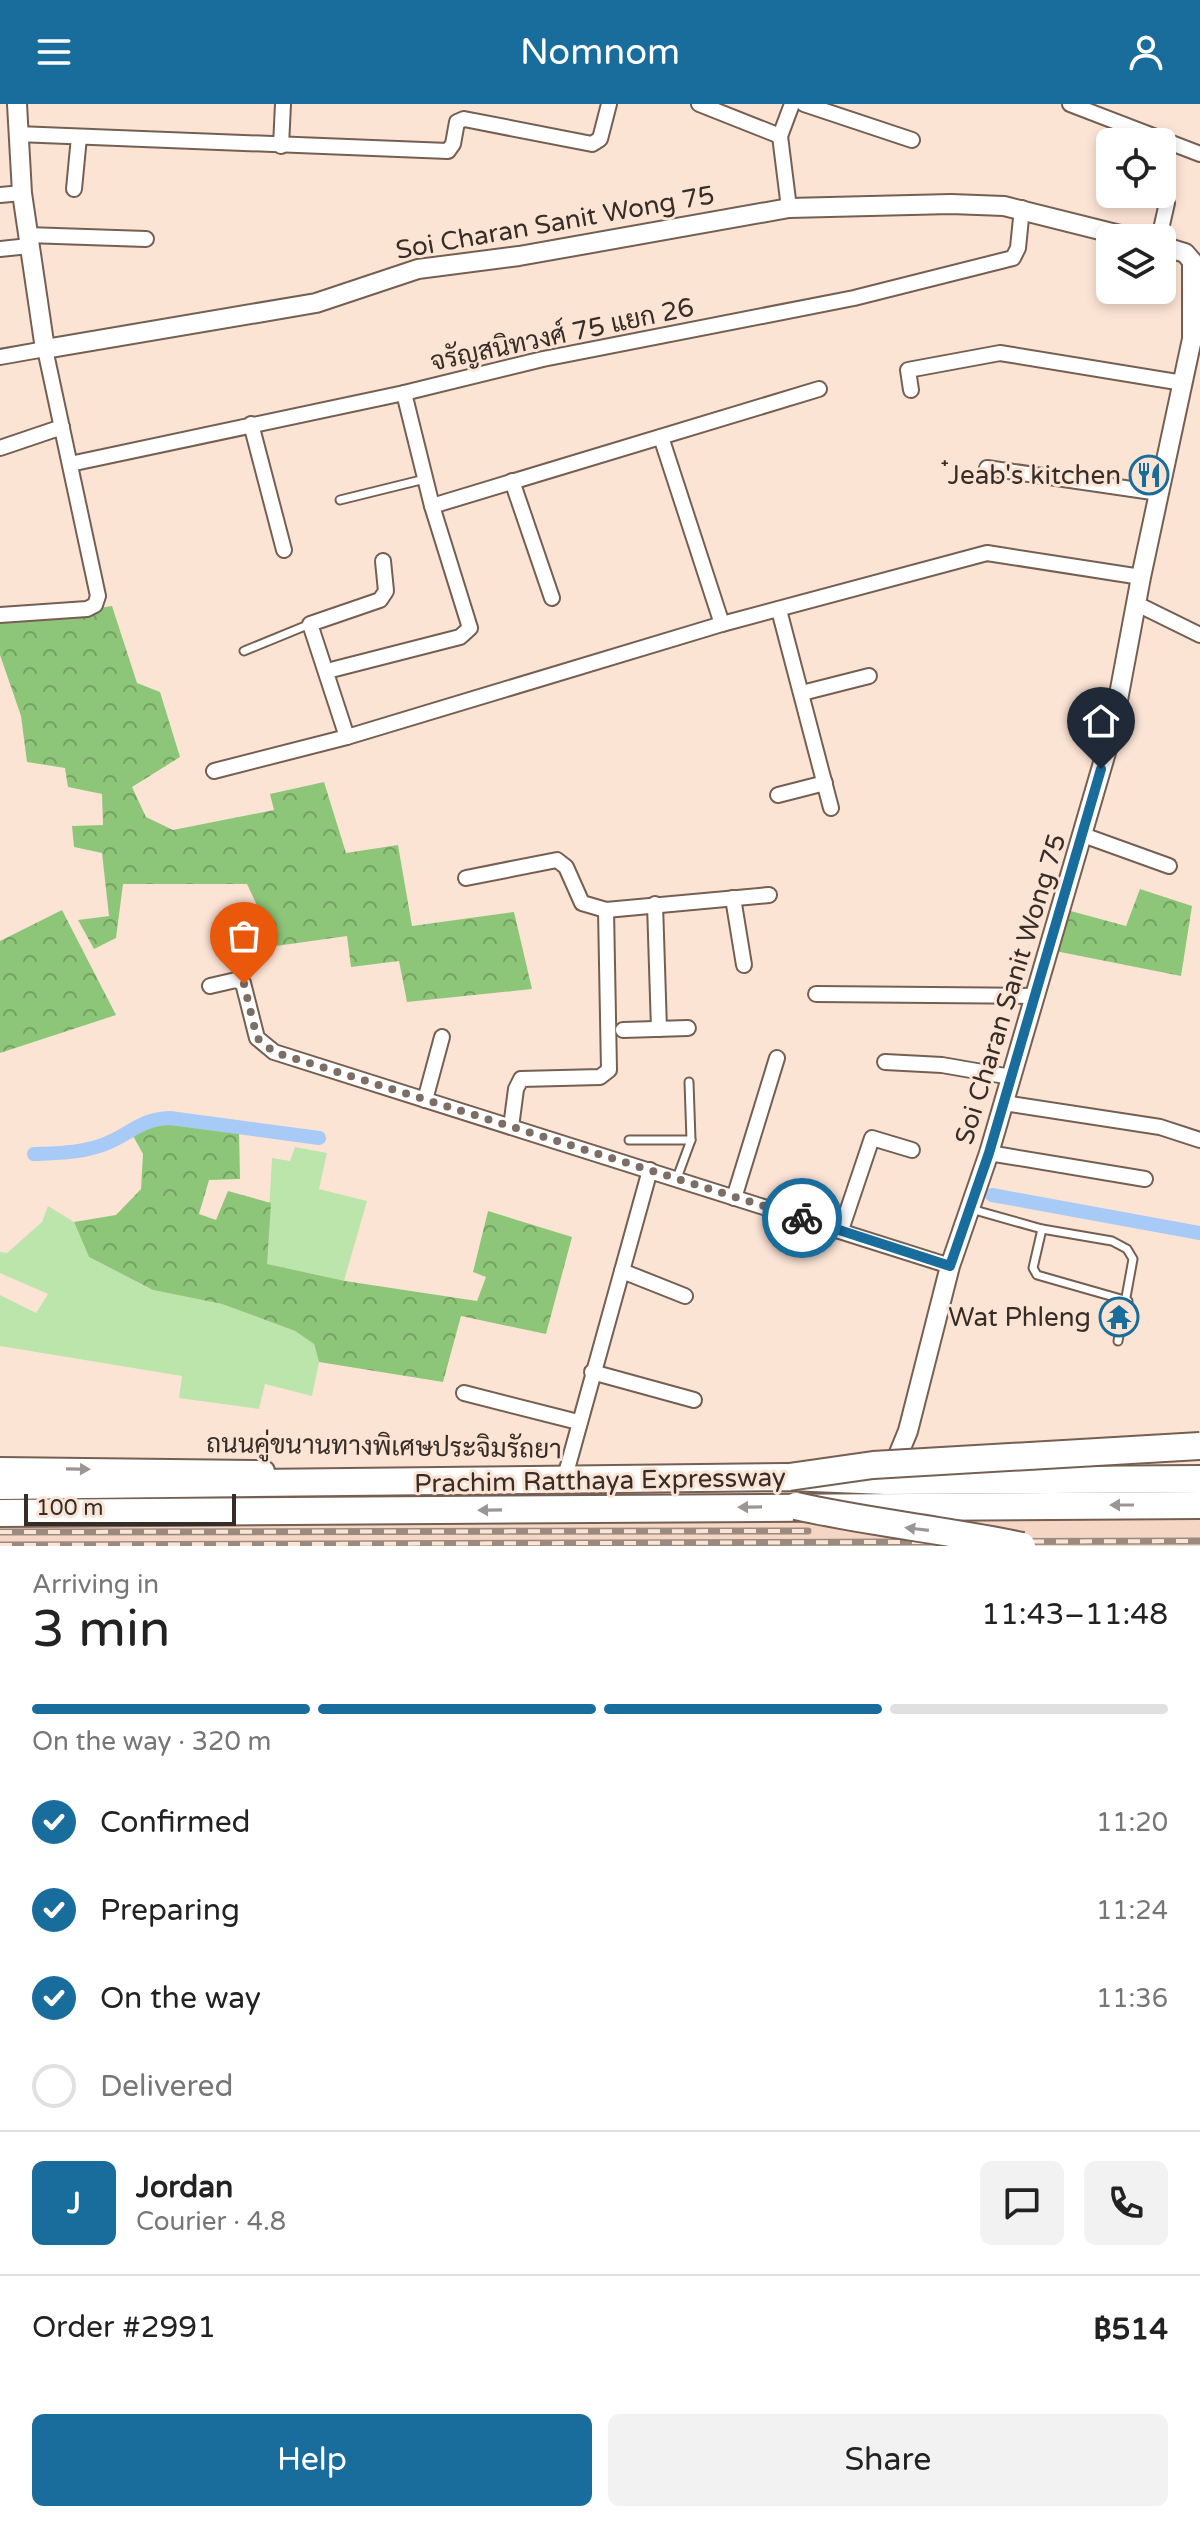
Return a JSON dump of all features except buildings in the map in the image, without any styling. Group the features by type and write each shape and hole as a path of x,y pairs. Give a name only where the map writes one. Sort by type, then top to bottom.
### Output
{"highway":[{"path":"789,1477 873,1465 1200,1446"},
{"name":"Prachim Ratthaya Expressway","path":"0,1486 789,1477 885,1481 1200,1477"},
{"name":"Prachim Ratthaya Expressway","path":"0,1513 1200,1505"},
{"path":"796,1506 873,1524 975,1536 1022,1546"}],"main road":[{"name":"ถนนคู่ขนานทางพิเศษประจิมรัถยา","path":"0,1468 1200,1477"}],"street":[{"path":"0,615 87,609 97,601 45,349 22,193 17,104"},
{"path":"281,146 283,104"},
{"path":"17,134 448,151 453,144 457,122 464,119 592,144 600,139 609,104"},
{"path":"699,104 780,136"},
{"path":"789,208 780,136 792,104"},
{"path":"804,104 912,140"},
{"path":"1070,104 1200,154"},
{"path":"74,189 79,137"},
{"path":"0,195 22,193"},
{"name":"Soi Charan Sanit Wong 75","path":"45,349 316,303 418,269 519,256 789,208 951,204 1022,208 1096,228"},
{"name":"จรัญสนิทวงศ์ 75 แยก 26","path":"70,464 404,393 543,359 854,298 1013,258 1018,248 1022,208"},
{"path":"0,249 28,240 146,239"},
{"name":"Soi Charan Sanit Wong 75","path":"889,1477 908,1431 950,1266 989,1153 1112,732 1159,493 1183,383 1196,340 1192,261 1185,253 1176,250"},
{"path":"0,357 45,349"},
{"path":"911,390 908,370 1000,353 1183,383"},
{"path":"432,506 819,389"},
{"path":"327,671 468,632 470,624 432,506 404,393"},
{"path":"251,424 284,550"},
{"path":"0,448 62,427"},
{"path":"661,437 722,624"},
{"path":"987,468 1159,493"},
{"path":"512,481 552,598"},
{"path":"214,771 347,737 722,624 987,553 1141,577"},
{"path":"347,737 310,624 380,600 386,591 383,561"},
{"path":"1137,604 1200,635"},
{"path":"779,610 831,808"},
{"path":"802,693 869,676"},
{"path":"778,795 825,783"},
{"path":"1083,835 1169,866"},
{"path":"466,878 557,860 566,867 582,903 606,910 769,895"},
{"path":"733,898 744,965"},
{"path":"655,904 659,1029"},
{"path":"511,1127 517,1085 521,1079 600,1077 609,1070 606,910"},
{"path":"210,986 236,980 243,983 257,1038 274,1052 950,1266"},
{"path":"816,994 1033,996"},
{"path":"623,1030 688,1028"},
{"path":"425,1100 442,1037"},
{"path":"734,1198 777,1058"},
{"path":"885,1062 942,1065 1011,1077"},
{"path":"1004,1103 1160,1127 1200,1140"},
{"path":"841,1230 872,1138 912,1150"},
{"path":"989,1153 1145,1179"},
{"path":"566,1473 650,1170"},
{"path":"622,1271 685,1296"},
{"path":"592,1372 694,1400"},
{"path":"464,1393 578,1422"}],"lane":[{"path":"340,500 425,479"},
{"path":"244,651 310,624"},
{"path":"677,1178 691,1140 689,1082"},
{"path":"629,1140 691,1140"},
{"path":"970,1209 1042,1229 1112,1241 1127,1249 1133,1259 1128,1301 1118,1341"},
{"path":"1042,1229 1033,1268 1037,1275 1128,1301"}],"shaded area":[{"path":"1200,1490 1200,1546 0,1546 0,1496"}],"green space":[{"path":"112,606 137,683 160,692 180,757 132,787 146,817 173,830 274,810 270,794 324,782 346,853 398,845 412,926 514,912 532,989 407,1002 399,961 351,967 347,936 276,946 247,884 123,884 116,938 94,949 78,920 109,916 102,853 74,847 72,826 103,825 102,794 68,787 65,768 27,762 21,716 0,655 0,623"},
{"path":"1140,889 1192,906 1181,976 1055,951 1067,910 1126,926"},
{"path":"62,910 116,1015 0,1053 0,941"},
{"path":"159,1120 239,1129 240,1179 209,1180 199,1214 216,1220 228,1191 271,1203 267,1264 345,1281 477,1301 486,1277 473,1272 488,1211 572,1237 546,1334 461,1316 443,1382 319,1362 314,1344 295,1331 222,1304 153,1290 89,1257 74,1222 116,1215 141,1189 143,1154 132,1134"},
{"path":"295,1147 327,1153 319,1189 367,1201 344,1281 266,1264 272,1158 290,1161"},
{"path":"48,1206 74,1222 89,1257 153,1290 222,1304 295,1331 314,1344 319,1362 312,1396 265,1384 259,1409 179,1398 182,1376 0,1346 0,1295 36,1313 48,1294 0,1273 0,1252 7,1253 42,1222"}],"waterway":[{"path":"34,1154 96,1147 143,1124 170,1118 319,1138"},
{"path":"992,1195 1200,1233"}],"railway":[{"path":"0,1532 808,1531"},
{"path":"0,1545 1200,1541"}],"way so far":[{"path":"244,984 257,1038 274,1052 802,1218"}],"place":[{"name":"๋Jeab's kitchen","path":"1149,475"},
{"name":"Wat Phleng","path":"1119,1317"}],"route":[{"path":"802,1218 950,1266 989,1153 1101,769"}]}
